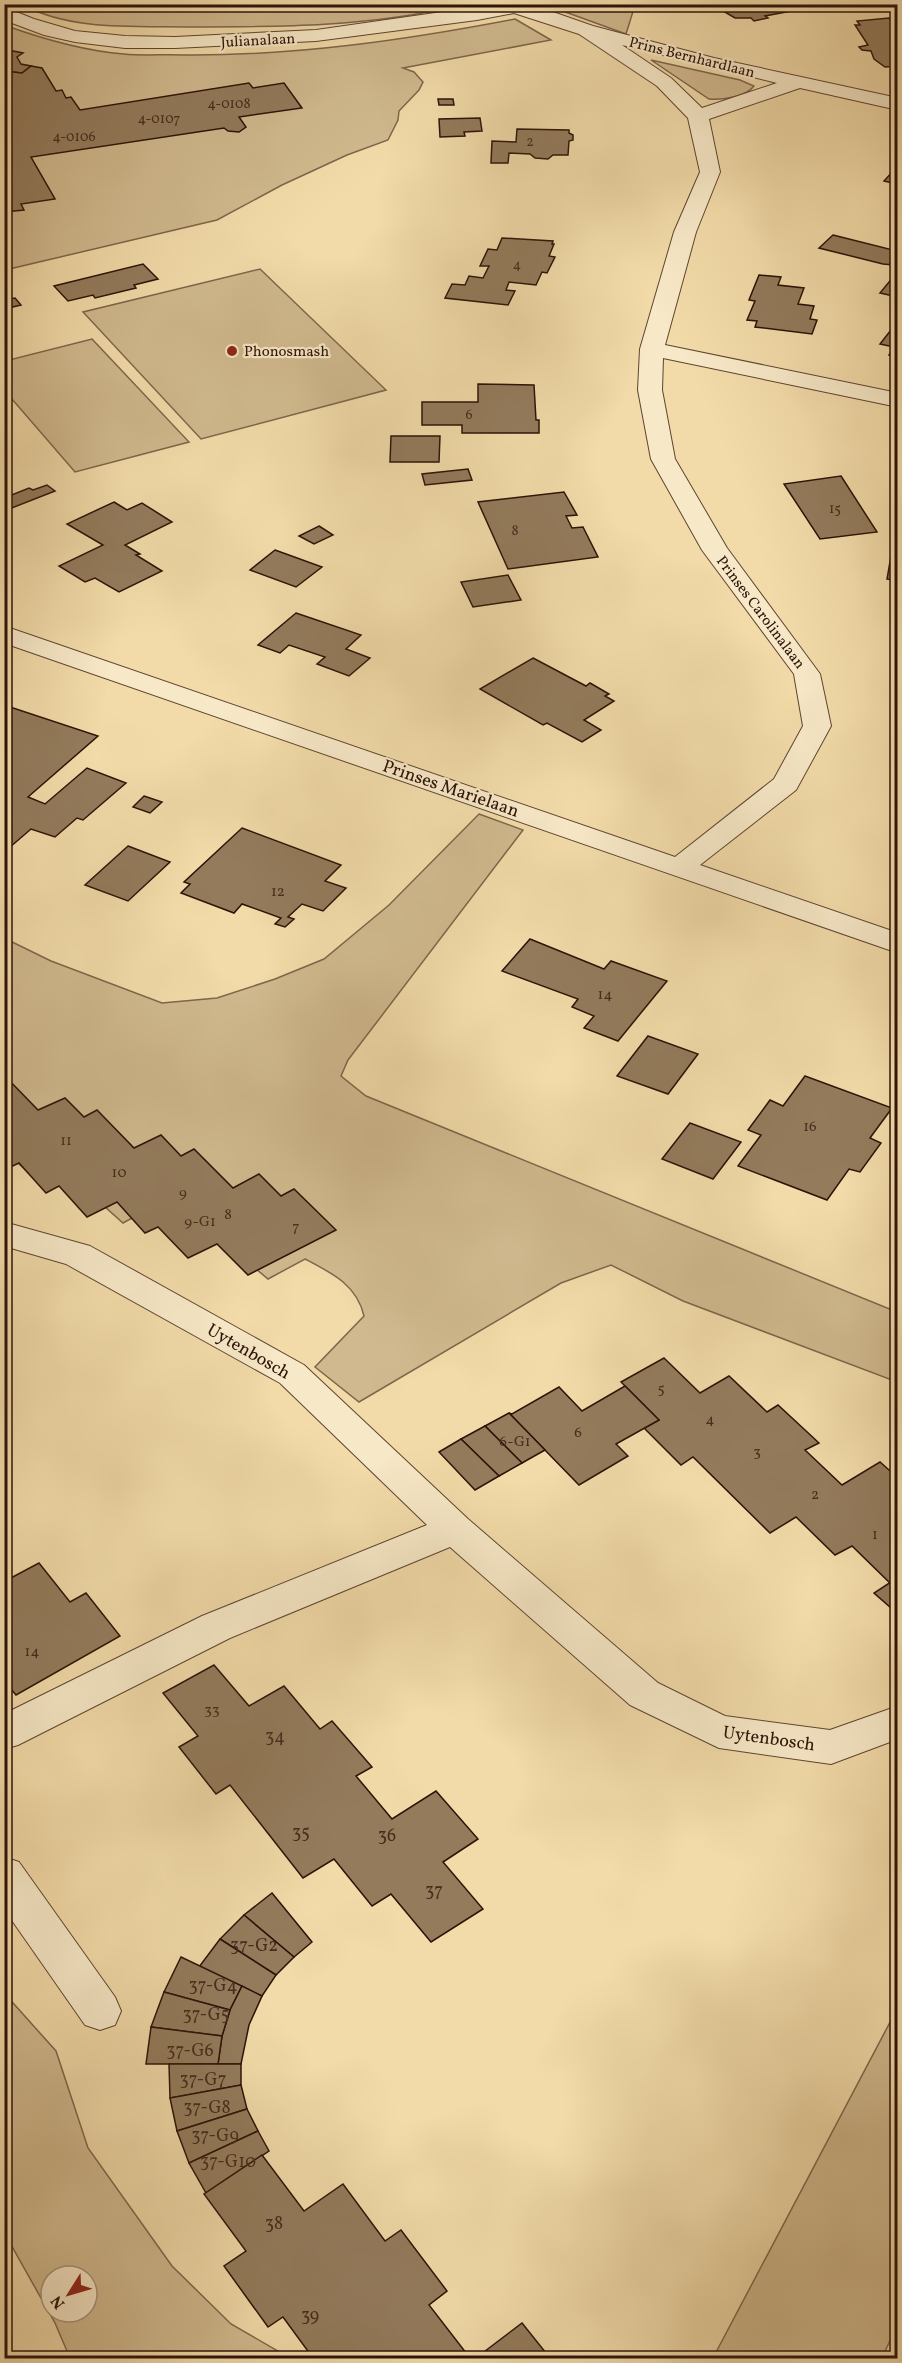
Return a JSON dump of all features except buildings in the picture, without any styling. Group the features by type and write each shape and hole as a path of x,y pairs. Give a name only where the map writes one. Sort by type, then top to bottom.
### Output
{"street":[{"name":"Julianalaan","path":"4,13 23,23 72,36 137,44 283,39 370,30 514,5"},
{"path":"514,5 586,30 664,82 698,116 797,83"},
{"name":"Prins Bernhardlaan","path":"586,30 712,63 897,104"},
{"name":"Prinses Carolinalaan","path":"680,867 786,784 817,726 807,675 715,550 663,459 650,390 652,349 685,232 710,172 698,116"},
{"path":"652,349 897,400"},
{"name":"Prinses Marielaan","path":"4,634 897,944"},
{"name":"Uytenbosch","path":"4,1234 78,1254 292,1374 455,1529 644,1695 719,1732 831,1747 897,1722"},
{"path":"4,1733 216,1628 455,1529"},
{"path":"4,1875 100,2011"}],"shaded area":[{"path":"23,5 460,5 359,22 290,26 188,27 83,23 42,13"},
{"path":"546,5 635,5 626,34"},
{"path":"515,19 551,40 403,68 414,72 423,82 419,90 399,111 398,120 388,140 347,155 282,185 217,220 5,270 4,25 64,44 94,50 139,55 226,55 350,45 432,34"},
{"path":"651,60 740,80 754,86 740,95 709,99"},
{"name":"Phonosmash","path":"260,269 386,390 201,439 83,312"},
{"path":"92,339 189,442 75,472 5,391 5,361"},
{"path":"479,814 523,830 348,1060 341,1076 366,1096 897,1312 897,1382 683,1301 611,1265 561,1283 359,1402 315,1367 364,1316 356,1296 334,1275 305,1259 268,1279 217,1236 154,1206 123,1223 56,1163 32,1176 5,1151 4,938 51,961 162,1003 217,998 275,979 324,959 389,905"},
{"path":"5,1994 56,2051 88,2148 172,2266 231,2324 290,2358 70,2358 55,2324 99,2324 99,2264 39,2264 39,2295 5,2234"},
{"path":"897,2009 898,2323 882,2358 713,2358"}],"place":[{"name":"Phonosmash","path":"232,351"}]}
